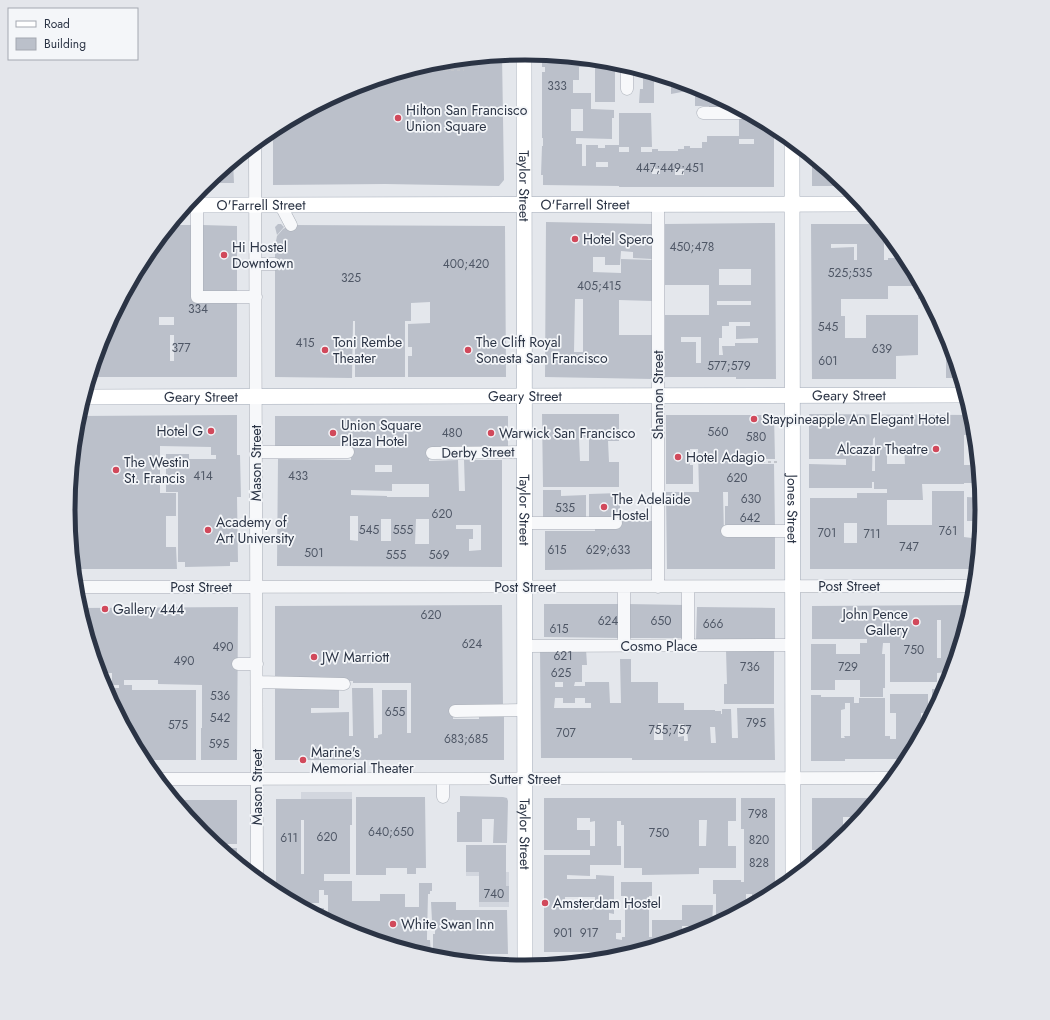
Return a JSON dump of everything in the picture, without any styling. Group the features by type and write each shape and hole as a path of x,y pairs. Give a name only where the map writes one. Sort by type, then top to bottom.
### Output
{"main road":[{"name":"Taylor Street","path":"524,60 525,960"},
{"name":"Jones Street","path":"792,148 793,871"},
{"name":"O'Farrell Street","path":"195,205 854,204"},
{"name":"Geary Street","path":"89,397 960,395"}],"street":[{"path":"627,72 627,89"},
{"path":"703,113 737,113"},
{"name":"Mason Street","path":"256,149 257,871"},
{"path":"280,204 291,225"},
{"name":"Shannon Street","path":"658,204 658,587"},
{"path":"192,208 197,297 256,296"},
{"path":"256,264 275,264"},
{"path":"256,452 348,452"},
{"name":"Derby Street","path":"432,453 524,452"},
{"path":"525,523 616,523"},
{"path":"726,531 793,531"},
{"path":"624,586 624,646"},
{"path":"688,586 688,646"},
{"name":"Post Street","path":"82,587 968,586"},
{"name":"Cosmo Place","path":"525,646 793,645"},
{"path":"238,664 257,664"},
{"path":"257,682 344,684"},
{"path":"454,711 525,710"},
{"name":"Sutter Street","path":"164,779 886,778"},
{"path":"443,779 443,797"}],"path":[{"path":"432,70 464,70"},
{"path":"738,462 792,461"}],"shaded area":[{"path":"301,792 352,792 352,825 327,825 327,820 301,820"},
{"path":"466,872 509,872 509,907 479,907 479,876 466,876"}],"building":[{"name":"Hilton San Francisco Union Square","path":"502,61 504,180 499,186 385,184 273,185 273,137 300,120 353,94 409,75 466,64"},
{"path":"542,61 591,65 591,67 579,67 579,80 573,80 573,93 591,93 591,109 614,110 614,118 612,118 612,139 576,138 576,144 582,144 582,166 586,166 586,145 598,145 598,148 605,148 605,145 619,145 619,113 651,113 652,147 641,147 641,152 652,152 652,149 658,149 658,151 678,151 678,149 684,149 684,146 690,146 690,148 702,148 702,142 707,142 707,136 739,136 739,117 744,117 774,135 774,187 619,187 543,185 543,175 541,175 543,146 542,72 545,72 545,67 542,67","holes":["571,109 583,109 583,131 571,131","739,139 754,139 754,144 739,144","619,147 629,147 629,152 619,152","596,162 608,162 608,167 596,167","652,167 655,167 655,169 660,169 660,174 652,174","675,169 684,169 684,175 675,175"]},
{"path":"595,66 615,69 615,102 595,102"},
{"path":"643,76 660,81 654,81 654,103 639,103 640,89 643,89"},
{"path":"671,84 689,91 687,91 671,94"},
{"path":"695,93 723,106 723,109 709,109 709,106 695,106"},
{"path":"812,164 837,186 812,186"},
{"path":"233,168 234,183 216,183"},
{"path":"546,222 652,224 652,259 633,258 633,252 621,251 620,265 605,265 605,257 593,257 593,272 621,273 621,259 653,260 652,301 619,300 619,335 652,335 652,379 545,377","holes":["575,299 583,299 583,352 574,352"]},
{"path":"775,223 776,379 736,379 736,377 665,377 665,315 709,315 709,285 665,285 665,224","holes":["719,269 751,269 751,285 719,285","717,301 751,301 751,305 717,305","729,322 750,322 750,326 736,326 736,339 758,338 758,343 735,343 735,346 722,346 723,355 719,355 719,338 722,338 722,326 729,326","681,337 701,337 701,363 696,363 696,342 681,342"]},
{"path":"278,224 281,224 284,227 277,235 275,227"},
{"path":"811,224 872,224 885,240 884,260 897,257 915,285 888,286 888,299 841,299 841,316 845,316 845,338 866,338 866,315 918,315 918,355 896,356 896,379 812,379","holes":["831,244 857,244 857,260 854,260 854,247 831,248"]},
{"path":"177,225 192,225 192,301 237,301 237,377 95,377 109,338 121,311 151,260","holes":["159,317 174,317 174,325 159,325","170,335 174,335 174,361 170,361"]},
{"path":"202,225 237,226 237,293 202,292"},
{"path":"291,225 505,226 506,377 408,377 408,356 412,356 412,347 408,347 408,324 430,323 430,302 411,303 411,321 405,321 405,377 355,377 355,321 353,321 352,378 275,377 275,246 277,236 283,229"},
{"path":"918,291 923,299 918,299"},
{"path":"946,352 955,378 946,378"},
{"path":"542,414 619,414 619,441 608,441 609,462 619,462 619,487 543,487","holes":["589,437 589,461 580,461 579,438"]},
{"path":"809,414 964,415 968,435 964,435 964,465 970,465 970,445 974,483 922,484 923,500 887,500 887,525 932,525 932,491 964,491 964,537 972,538 973,521 967,521 967,497 975,498 974,539 971,569 810,569 810,498 857,498 857,493 887,493 887,489 874,489 874,482 872,482 872,488 809,488 809,464 846,465 846,459 809,459","holes":["875,437 875,471 872,471 873,439","898,446 904,446 905,464 887,464 887,449 898,449","844,523 857,523 857,543 844,543"]},
{"path":"237,415 237,455 240,455 241,497 237,497 238,562 230,562 230,566 185,567 185,562 178,562 178,492 166,492 166,454 189,454 189,459 216,459 216,455 211,455 211,447 160,446 160,493 176,493 176,516 166,516 166,547 176,547 177,569 79,569 75,510 76,481 79,451 85,416"},
{"path":"666,415 774,415 775,459 738,459 738,464 774,464 775,528 725,528 725,506 728,506 728,492 723,492 724,535 775,535 775,569 667,569 666,492 699,492 698,449 690,449 690,465 693,465 693,484 666,484"},
{"path":"275,416 508,416 508,449 429,450 429,461 458,460 459,491 465,491 464,460 502,460 502,567 277,566 278,459 351,460 351,450 275,450","holes":["375,439 391,439 391,448 375,448","375,465 392,465 392,472 375,472","392,484 429,484 429,497 351,495 351,490 392,491","350,516 358,516 358,541 350,540","381,519 391,519 391,541 381,541","416,519 429,519 429,544 415,544","456,525 481,525 481,550 469,551 469,539 473,539 473,529 456,529"]},
{"path":"543,490 561,490 561,496 586,495 586,521 543,521"},
{"name":"The Adelaide Hostel","path":"620,493 620,521 589,521 589,494"},
{"path":"620,521 652,521 652,569 545,570 545,531 595,531 595,529 620,528"},
{"path":"544,604 621,604 621,638 544,637"},
{"path":"627,604 686,605 686,638 627,638"},
{"path":"502,605 503,706 453,707 453,719 479,719 479,714 504,714 504,760 275,760 275,686 339,686 339,708 311,708 311,713 349,712 349,736 353,736 352,688 373,688 374,738 378,738 378,735 382,734 382,690 407,690 407,733 411,733 411,683 275,681 275,606"},
{"path":"964,605 951,655 945,672 937,673 937,682 890,682 890,643 883,643 882,654 885,654 885,688 883,688 883,697 860,697 860,680 835,680 835,690 811,690 811,644 836,644 836,654 860,654 860,643 867,643 867,639 812,639 812,606","holes":["937,620 941,620 941,658 937,658"]},
{"path":"238,607 237,760 201,760 202,685 158,684 158,680 124,680 124,685 132,685 132,690 196,690 196,760 151,760 135,735 114,693 114,688 119,688 119,685 112,685 112,673 106,673 90,626 86,608"},
{"path":"697,607 775,608 775,641 696,640"},
{"path":"540,648 586,649 587,665 582,665 582,682 575,682 574,686 585,686 585,682 609,682 610,703 621,703 620,659 631,659 631,682 658,682 658,703 684,703 684,710 715,710 721,711 721,714 722,709 731,709 732,738 738,738 737,708 774,708 775,760 632,760 632,758 541,758","holes":["555,682 563,682 563,687 555,687","555,698 563,698 563,703 575,703 575,698 585,698 585,703 591,703 591,708 554,708","658,723 663,723 663,740 654,740 654,728 658,728","678,724 684,724 684,727 687,727 688,741 684,741 684,736 678,737","710,727 715,727 716,743 711,743"]},
{"path":"726,650 774,650 774,704 724,704 724,684 727,684"},
{"path":"932,689 938,689 932,702"},
{"path":"890,694 928,694 928,711 927,713 921,713 921,724 900,759 845,759 845,761 811,761 811,695 821,695 821,697 854,697 854,703 859,703 859,698 885,698 885,736 890,736 890,739 896,739 896,713 890,713","holes":["845,703 850,703 850,736 844,736 845,738 841,738 841,710 845,709"]},
{"path":"460,796 507,798 507,843 493,843 494,819 482,819 482,842 457,842 457,812 460,812"},
{"path":"356,797 425,797 426,868 416,868 416,874 407,874 407,868 386,868 386,875 356,875"},
{"path":"544,798 736,798 736,821 728,821 728,846 736,846 736,868 699,868 699,874 642,875 642,868 624,868 624,825 621,825 621,821 617,821 617,846 621,846 621,865 590,865 590,876 567,875 567,879 596,879 596,875 614,876 614,914 609,913 609,920 621,920 621,933 616,933 616,939 622,940 622,937 625,937 625,896 621,896 621,882 652,882 652,896 649,896 649,937 652,937 652,920 682,920 682,905 713,905 712,919 689,929 689,926 682,926 682,932 670,936 641,945 613,951 544,952 544,855 590,855 590,850 544,850","holes":["577,818 590,818 590,822 595,821 595,846 590,846 590,830 577,830","699,820 707,820 706,846 699,846","565,897 595,897 595,901 565,901"]},
{"path":"741,798 775,798 775,884 752,899 752,894 746,894 746,902 716,918 716,894 713,894 713,880 741,880 741,882 744,882 744,829 741,829"},
{"path":"812,798 870,798 853,817 843,817 843,828 822,848 820,850 812,850"},
{"path":"276,799 352,799 352,825 350,825 350,874 324,874 324,881 352,881 352,901 380,901 380,894 405,894 405,907 419,907 419,883 432,883 432,891 428,894 427,936 427,940 430,940 431,950 380,936 328,915 328,895 324,895 324,890 319,890 319,903 306,903 276,885","holes":["301,820 304,820 304,874 301,874"]},
{"path":"181,800 237,800 237,844 224,844"},
{"path":"466,845 506,845 506,886 509,886 509,902 479,902 479,872 466,872"},
{"path":"228,848 237,848 237,855"},
{"path":"431,902 456,902 456,910 507,910 508,954 454,954 433,950 435,921 432,921"},
{"path":"315,908 324,908 324,913"}],"place":[{"name":"Hilton San Francisco Union Square","path":"398,118"},
{"name":"Hotel Spero","path":"575,239"},
{"name":"Hi Hostel Downtown","path":"224,255"},
{"name":"Toni Rembe Theater","path":"325,350"},
{"name":"The Clift Royal Sonesta San Francisco","path":"468,350"},
{"name":"Staypineapple An Elegant Hotel","path":"754,419"},
{"name":"Hotel G","path":"211,431"},
{"name":"Union Square Plaza Hotel","path":"333,433"},
{"name":"Warwick San Francisco","path":"491,433"},
{"name":"Alcazar Theatre","path":"936,449"},
{"name":"Hotel Adagio","path":"678,457"},
{"name":"The Westin St. Francis","path":"116,470"},
{"name":"The Adelaide Hostel","path":"604,507"},
{"name":"Academy of Art University","path":"208,530"},
{"name":"Gallery 444","path":"105,609"},
{"name":"John Pence Gallery","path":"916,622"},
{"name":"JW Marriott","path":"314,657"},
{"name":"Marine's Memorial Theater","path":"303,760"},
{"name":"Amsterdam Hostel","path":"545,903"},
{"name":"White Swan Inn","path":"393,924"}]}
